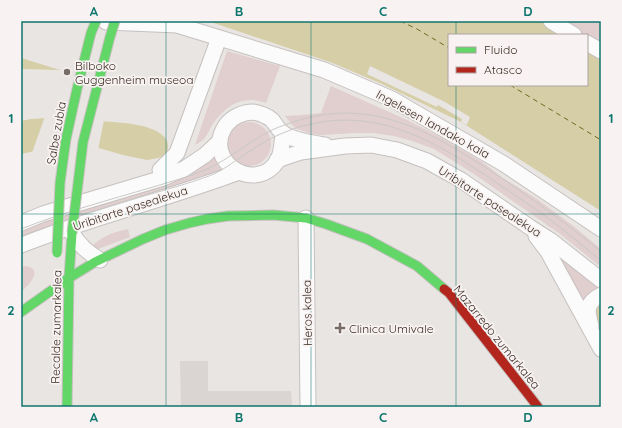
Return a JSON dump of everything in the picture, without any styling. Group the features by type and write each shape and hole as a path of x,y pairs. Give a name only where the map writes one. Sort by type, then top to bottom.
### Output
{"main road":[{"name":"Salbe zubia","path":"57,253 60,183 66,139 91,33 96,21"},
{"path":"72,232 76,186 83,142 115,21"},
{"name":"Mazarredo zumarkalea","path":"21,312 69,278 100,260 143,239 166,230 207,219 249,215 273,215 306,218 367,239 417,266 449,293 538,407"},
{"name":"Recalde zumarkalea","path":"67,407 69,278 72,232"},
{"name":"Recalde zumarkalea","path":"57,253 57,264"},
{"name":"Recalde zumarkalea","path":"57,275 57,300"},
{"name":"Recalde zumarkalea","path":"59,354 62,407"}],"street":[{"name":"Ingelesen landako kaia","path":"87,21 176,25 324,70 392,99 504,164 601,229"},
{"path":"551,21 572,34"},
{"path":"160,170 178,153 220,38"},
{"path":"588,44 601,51"},
{"path":"254,112 263,115 271,120 283,133 281,152 272,167 264,172 247,174 239,172 224,160 220,141 222,132 227,123 235,117 244,113 254,112"},
{"name":"Uribitarte pasealekua","path":"283,133 302,141 324,145 371,145 397,150 427,161 461,180 550,240 601,280"},
{"name":"Uribitarte pasealekua","path":"21,223 43,214 163,178 184,169 205,155 220,141"},
{"name":"Uribitarte pasealekua","path":"277,160 301,152 344,146"},
{"name":"Uribitarte pasealekua","path":"21,246 44,236 183,192 239,172"},
{"name":"Heros kalea","path":"306,218 308,407"},
{"path":"531,228 548,252 598,343"},
{"path":"72,232 81,246 100,260"},
{"path":"598,343 588,314 588,308 592,301 601,295"}],"shaded area":[{"path":"208,21 542,21 563,34 448,34 448,86 588,86 588,49 601,57 601,211 461,122 380,83 330,62"},
{"path":"542,21 601,21 601,57 588,49 588,34 563,34"},
{"path":"227,51 280,66 266,103 251,100 231,106 215,121 203,140 195,145"},
{"path":"21,58 60,70 21,69"},
{"path":"331,86 407,120 444,139 481,161 503,178 537,199 601,249 601,267 560,234 474,174 434,149 394,136 374,133 322,135 312,134 295,128 284,115 321,113"},
{"path":"46,118 143,126 160,133 166,139 168,145 167,154 158,158 147,160 95,147 53,147 21,154 21,121"},
{"path":"245,122 253,122 265,128 271,140 271,148 265,160 253,166 245,166 233,160 227,148 227,140 233,128"},
{"path":"212,149 218,166 228,176 21,245 21,224 163,178"},
{"path":"128,229 130,237 98,249 91,247 108,235"},
{"path":"545,241 601,287 601,290 582,304"},
{"path":"26,266 34,270 34,277 23,290 21,288 21,267"},
{"path":"601,305 601,329 596,326 595,312"},
{"path":"180,361 208,361 208,391 291,391 292,407 181,407"}],"pier":[{"path":"370,66 445,102 470,117 467,125 461,122 462,119 438,105 437,107 367,74"},
{"path":"45,116 104,120 98,150 79,147 53,149 32,153"}],"ferry route":[{"path":"400,21 448,47"},
{"path":"512,86 601,140"}],"tram line":[{"path":"21,229 70,212 177,180 208,169 265,134 287,124 325,115 353,113 379,117 404,124 428,134 452,147 500,177 539,204 601,252"},
{"path":"21,237 82,215 209,176 265,142 296,128 331,121 358,121 383,125 408,132 454,156 542,214 601,261"}],"traffic: fast":[{"path":"57,253 60,183 66,139 91,33 96,21"},
{"path":"72,233 83,142 115,21"},
{"path":"21,312 69,278 95,262 143,239 165,230 189,223 228,216 273,215 306,218 326,224 367,239 417,266 444,289"},
{"path":"67,407 69,278 72,233"}],"traffic: jam":[{"path":"444,289 449,293 538,407"}],"place":[{"name":"Bilboko Guggenheim museoa","path":"67,72"},
{"name":"Clinica Umivale","path":"340,328"}]}
